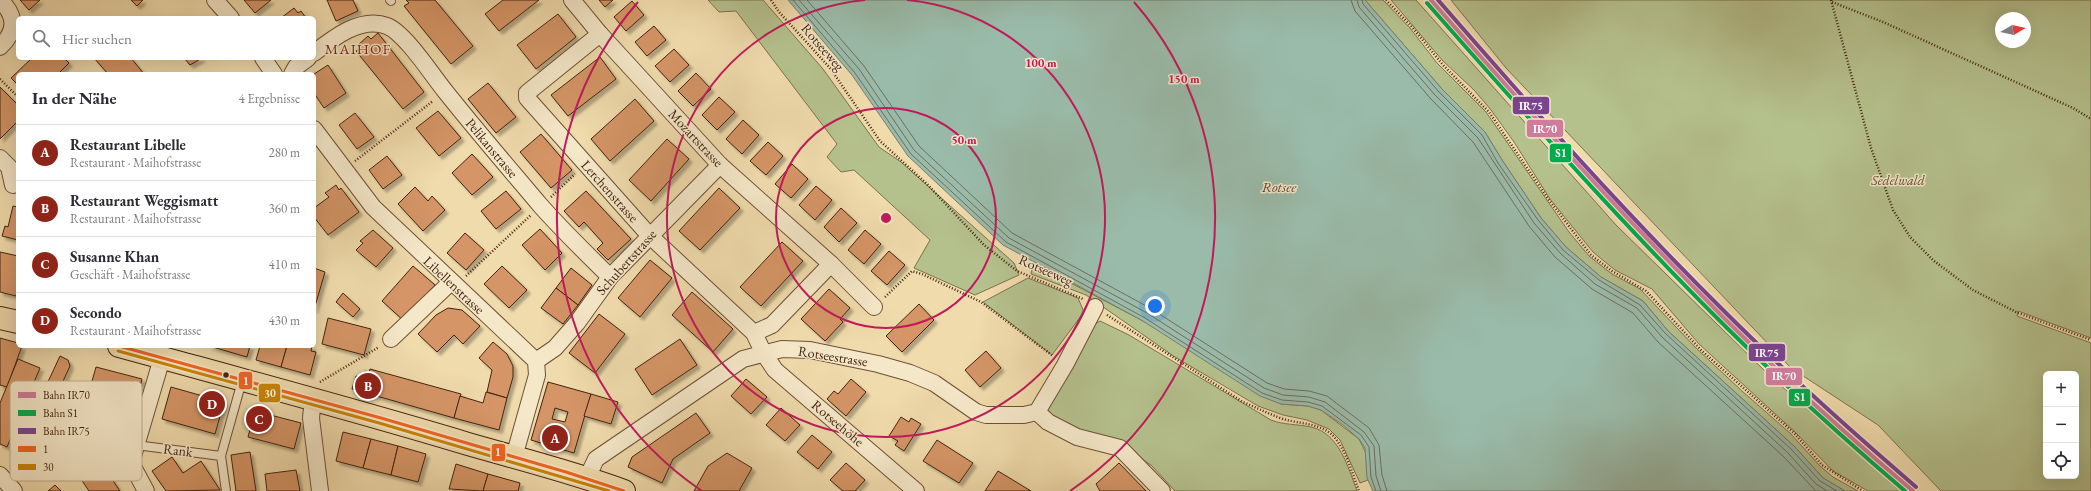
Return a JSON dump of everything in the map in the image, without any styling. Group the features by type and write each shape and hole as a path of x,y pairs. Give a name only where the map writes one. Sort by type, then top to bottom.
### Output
{"main road":[{"path":"0,318 16,322"},
{"path":"126,348 243,378 315,393 514,457 587,478 624,491"}],"street":[{"path":"0,0 6,6 11,17 13,30 8,39 0,47"},
{"path":"215,0 229,16"},
{"name":"Mozartstrasse","path":"572,0 600,34 720,165 831,264 874,307"},
{"name":"Pelikanstrasse","path":"316,52 347,31 361,24 375,22 389,26 403,38 445,92 541,206 610,277"},
{"name":"Lerchenstrasse","path":"600,34 527,94 527,98 649,235 754,333 763,352"},
{"path":"264,60 273,72"},
{"path":"293,72 296,67 305,60"},
{"name":"Libellenstrasse","path":"316,132 373,207 536,361"},
{"path":"0,158 9,167 10,187"},
{"name":"Schubertstrasse","path":"536,361 554,348 577,323 610,277 649,235 720,165"},
{"path":"754,333 772,325 831,264"},
{"path":"391,340 453,284"},
{"path":"1095,306 1065,365 1037,412 1048,422 1077,436 1120,448 1162,491"},
{"name":"Rotseestrasse","path":"587,478 596,459 743,358 763,352 782,349 810,350 878,364 910,373 934,383 976,412 986,415 1024,415 1037,412"},
{"name":"Rotseehöhe","path":"763,352 775,370 916,491"},
{"path":"142,425 162,358"},
{"path":"514,457 537,375 536,361"},
{"path":"315,393 312,418 320,491"},
{"path":"0,475 14,491"},
{"path":"141,481 146,491"}],"lane":[{"path":"226,491 221,456 243,378"},
{"name":"Rank","path":"142,446 221,456"}],"path":[{"name":"Rotseeweg","path":"771,0 779,12 830,68 880,141 927,184 984,245 1017,270 1079,295 1243,402 1266,413 1313,425 1330,434 1334,437 1347,459 1359,491"},
{"path":"1386,0 1412,27 1435,56 1489,112 1548,200 1591,255 1612,272 1646,291 1701,350 1794,433 1822,465 1863,491"},
{"path":"1832,1 1883,22 2073,108 2091,119"},
{"path":"1832,1 1871,148 1893,210 1910,237 1934,261 1973,290 2018,313 2091,340"},
{"path":"0,79 16,95"},
{"path":"344,170 445,92"},
{"path":"453,284 586,164"},
{"path":"896,286 912,271 922,274 981,302 1065,365"},
{"path":"315,393 322,380 391,340"}],"green space":[{"path":"708,0 763,0 823,69 879,147 901,162 1014,263 1019,275 975,295 914,268 930,240 854,170 841,172 827,157 837,144 736,11 719,12"},
{"path":"1365,0 1383,0 1410,28 1437,63 1486,112 1569,232 1589,256 1612,274 1640,289 1696,348 1790,433 1820,466 1833,477 1858,491 1845,491 1823,478 1795,447 1668,331 1643,301 1601,277 1566,247 1541,218 1485,132 1442,89"},
{"path":"1391,0 1416,0 1616,225 1769,375 1900,491 1868,491 1833,471 1795,432 1699,344 1652,289 1615,270 1593,252 1550,199 1514,142 1491,110 1474,90 1443,61"},
{"name":"Sedelwald","path":"1451,0 2091,0 2091,338 2018,311 2017,316 2091,343 2091,491 1941,491 1878,425 1791,368 1506,68"},
{"path":"1033,263 1143,321 1281,404 1308,406 1321,410 1359,439 1366,453 1368,480 1360,483 1340,440 1329,429 1307,420 1283,415 1258,406 1175,357 1086,295 1031,274"},
{"path":"1028,278 1078,298 1084,312 1052,355 983,302"},
{"path":"1100,321 1129,335 1271,420 1321,430 1329,436 1341,452 1357,491 1175,491 1152,466 1131,451 1063,426 1047,412 1048,402 1095,324"}],"water":[{"name":"Rotsee","path":"788,0 1365,0 1442,89 1485,132 1541,218 1566,247 1601,277 1643,301 1668,331 1795,447 1823,478 1845,491 1373,491 1367,478 1365,448 1359,439 1343,425 1321,410 1308,406 1281,404 1260,396 1143,321 1003,245 908,156 852,75"}],"building":[{"path":"20,0 40,0 29,10"},
{"path":"131,0 143,0 137,6"},
{"path":"244,0 271,0 255,13"},
{"path":"327,0 353,0 358,11 336,21"},
{"path":"406,0 435,0 473,46 451,64 404,6 409,3"},
{"path":"503,0 539,0 499,31 485,14"},
{"path":"599,0 613,0 605,7"},
{"path":"632,1 644,15 626,31 614,17"},
{"path":"294,8 298,13 301,11 305,16 284,16"},
{"path":"558,14 576,37 536,69 517,45"},
{"path":"654,26 666,40 647,56 635,42"},
{"path":"378,33 424,92 403,109 356,51 360,48 358,45 368,36 371,39"},
{"path":"674,49 689,65 670,82 655,66"},
{"path":"600,57 616,79 568,116 551,95"},
{"path":"30,60 66,60 69,63 60,72 17,72"},
{"path":"96,60 133,60 142,72 106,72"},
{"path":"186,60 199,60 190,65"},
{"path":"328,65 346,93 324,108 316,96 316,73"},
{"path":"16,73 16,83 11,78"},
{"path":"696,73 711,89 693,106 678,91"},
{"path":"488,83 516,117 496,133 468,99"},
{"path":"0,87 16,103 16,123 0,139"},
{"path":"719,97 735,112 717,130 702,115"},
{"path":"635,99 654,121 610,161 591,139"},
{"path":"438,111 461,138 439,156 416,128"},
{"path":"355,113 374,137 357,149 339,125"},
{"path":"743,120 759,135 742,154 726,139"},
{"path":"541,134 572,170 551,188 520,152"},
{"path":"667,139 689,159 651,201 629,180"},
{"path":"768,142 783,156 766,175 750,161"},
{"path":"472,154 493,177 472,195 452,173"},
{"path":"387,156 402,175 383,189 369,170"},
{"path":"792,164 808,179 791,198 775,184"},
{"path":"336,185 339,190 341,188 359,212 328,235 316,220 316,207 329,197 325,193"},
{"path":"816,186 832,200 815,220 799,205"},
{"path":"415,187 428,201 432,196 445,210 423,231 398,204"},
{"path":"719,188 740,208 700,250 679,231"},
{"path":"506,191 521,209 496,229 481,211"},
{"path":"586,191 631,239 608,260 597,249 603,243 584,222 579,227 564,211"},
{"path":"13,206 16,207 16,240 2,236 5,226 8,227"},
{"path":"841,208 857,223 839,242 824,227"},
{"path":"540,229 562,253 545,270 522,245"},
{"path":"373,230 393,248 376,267 356,250 363,243 360,241"},
{"path":"865,230 881,244 864,264 848,250"},
{"path":"465,233 484,250 466,270 447,253"},
{"path":"782,242 803,261 761,306 740,287"},
{"path":"889,251 905,265 887,285 871,271"},
{"path":"0,252 16,256 16,296 0,292"},
{"path":"650,260 672,278 640,317 618,298"},
{"path":"413,266 435,285 404,321 382,301"},
{"path":"502,266 527,290 509,308 484,284"},
{"path":"571,268 592,285 578,305 556,288"},
{"path":"316,269 325,272 316,303"},
{"path":"556,288 578,305 563,324 541,308"},
{"path":"829,289 850,308 840,319 843,322 825,341 801,319"},
{"path":"692,292 733,329 713,352 672,315"},
{"path":"343,293 360,309 353,317 336,302"},
{"path":"919,304 934,320 902,352 886,336"},
{"path":"448,308 462,310 480,326 463,344 454,335 437,352 418,334 436,315"},
{"path":"599,314 625,334 595,373 569,353"},
{"path":"328,318 371,329 364,355 322,344"},
{"path":"0,338 16,342 16,348 21,348 7,387 0,385"},
{"path":"680,339 697,365 652,395 635,369"},
{"path":"493,342 507,354 513,366 513,377 507,398 487,392 492,370 479,358"},
{"path":"216,348 249,348 247,357"},
{"path":"259,348 286,348 281,367 256,360"},
{"path":"286,348 312,348 311,351 316,352 310,375 281,367"},
{"path":"986,351 1001,368 980,387 965,370"},
{"path":"60,356 68,360 70,366 63,381 48,381"},
{"path":"18,359 40,368 35,381 10,381 10,440 7,447 0,444 0,403"},
{"path":"96,367 142,379 142,381 92,381"},
{"path":"370,369 461,394 454,418 352,389 356,376 363,378 365,371 369,373"},
{"path":"746,379 767,397 751,414 731,396"},
{"path":"851,379 866,392 846,416 827,399 834,391 838,394"},
{"path":"548,382 591,394 574,453 531,440","holes":["555,408 568,412 565,422 552,419"]},
{"path":"171,387 224,402 215,434 162,419"},
{"path":"486,392 507,398 499,430 454,418 460,396 483,403"},
{"path":"591,394 618,402 611,424 584,416"},
{"path":"781,408 800,425 785,441 766,425"},
{"path":"255,411 301,423 294,449 248,437"},
{"path":"696,413 710,433 673,459 662,483 628,467 632,457"},
{"path":"901,417 909,422 911,418 921,424 904,451 895,445 898,441 889,436"},
{"path":"343,432 371,439 363,468 336,461"},
{"path":"812,435 832,452 818,469 797,452"},
{"path":"371,439 398,446 391,475 363,468"},
{"path":"937,440 973,463 959,483 923,461"},
{"path":"398,446 426,454 418,482 391,475"},
{"path":"250,452 256,491 236,491 231,455"},
{"path":"727,453 752,468 739,491 694,491 708,466"},
{"path":"172,457 183,473 201,461 220,490 166,491 152,471"},
{"path":"846,463 865,480 855,491 843,491 830,480"},
{"path":"1119,463 1146,491 1100,491 1096,484"},
{"path":"456,464 488,474 483,491 449,489"},
{"path":"296,470 300,491 267,491 265,474"},
{"path":"998,471 1031,491 985,491"},
{"path":"488,474 520,483 518,491 483,491"},
{"path":"82,481 113,481 120,491 89,491"},
{"path":"55,485 61,491 48,491"}],"rail line":[{"name":"IR70","path":"1431,0 1574,160 1647,239 1722,316 1768,361 1864,449 1913,491"},
{"name":"IR75","path":"1438,0 1579,159 1688,275 1749,336 1796,380 1916,487"},
{"name":"S1","path":"1427,3 1570,164 1680,281 1787,385 1905,491"}],"transit line":[{"name":"1","path":"126,348 381,418 566,472 624,491"},
{"name":"30","path":"118,351 379,423 609,491"}],"place":[{"name":"Restaurant Weggismatt","path":"368,386"},
{"name":"Secondo","path":"212,404"},
{"name":"Susanne Khan","path":"259,419"},
{"name":"Restaurant Libelle","path":"555,438"}],"district":[{"name":"MAIHOF","path":"358,49"}]}
